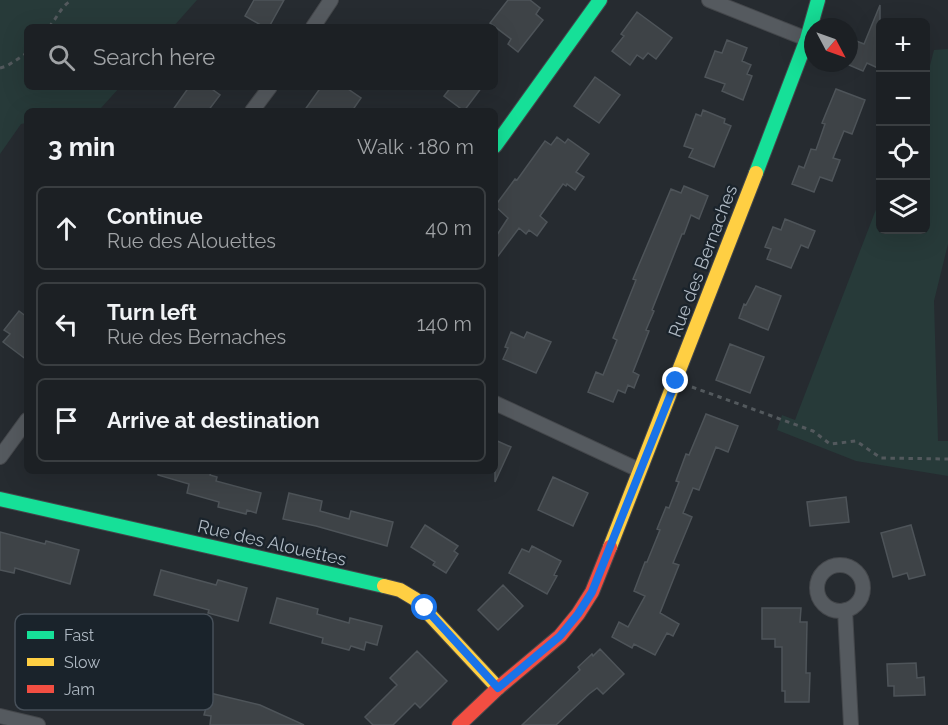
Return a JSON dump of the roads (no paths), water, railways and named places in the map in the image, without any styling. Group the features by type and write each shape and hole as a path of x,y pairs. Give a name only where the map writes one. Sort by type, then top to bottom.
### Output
{"street":[{"path":"315,24 332,0"},
{"path":"498,142 600,0"},
{"path":"709,0 804,38"},
{"name":"Rue des Bernaches","path":"813,18 818,0"},
{"name":"Rue des Bernaches","path":"459,725 498,688 560,636 592,592 676,381 804,47"},
{"path":"254,108 268,90"},
{"path":"498,404 639,470"},
{"path":"0,457 24,424"},
{"name":"Rue des Alouettes","path":"0,500 400,590 416,599 425,608 498,688"},
{"path":"845,610 851,725"},
{"path":"0,716 38,725"}]}
